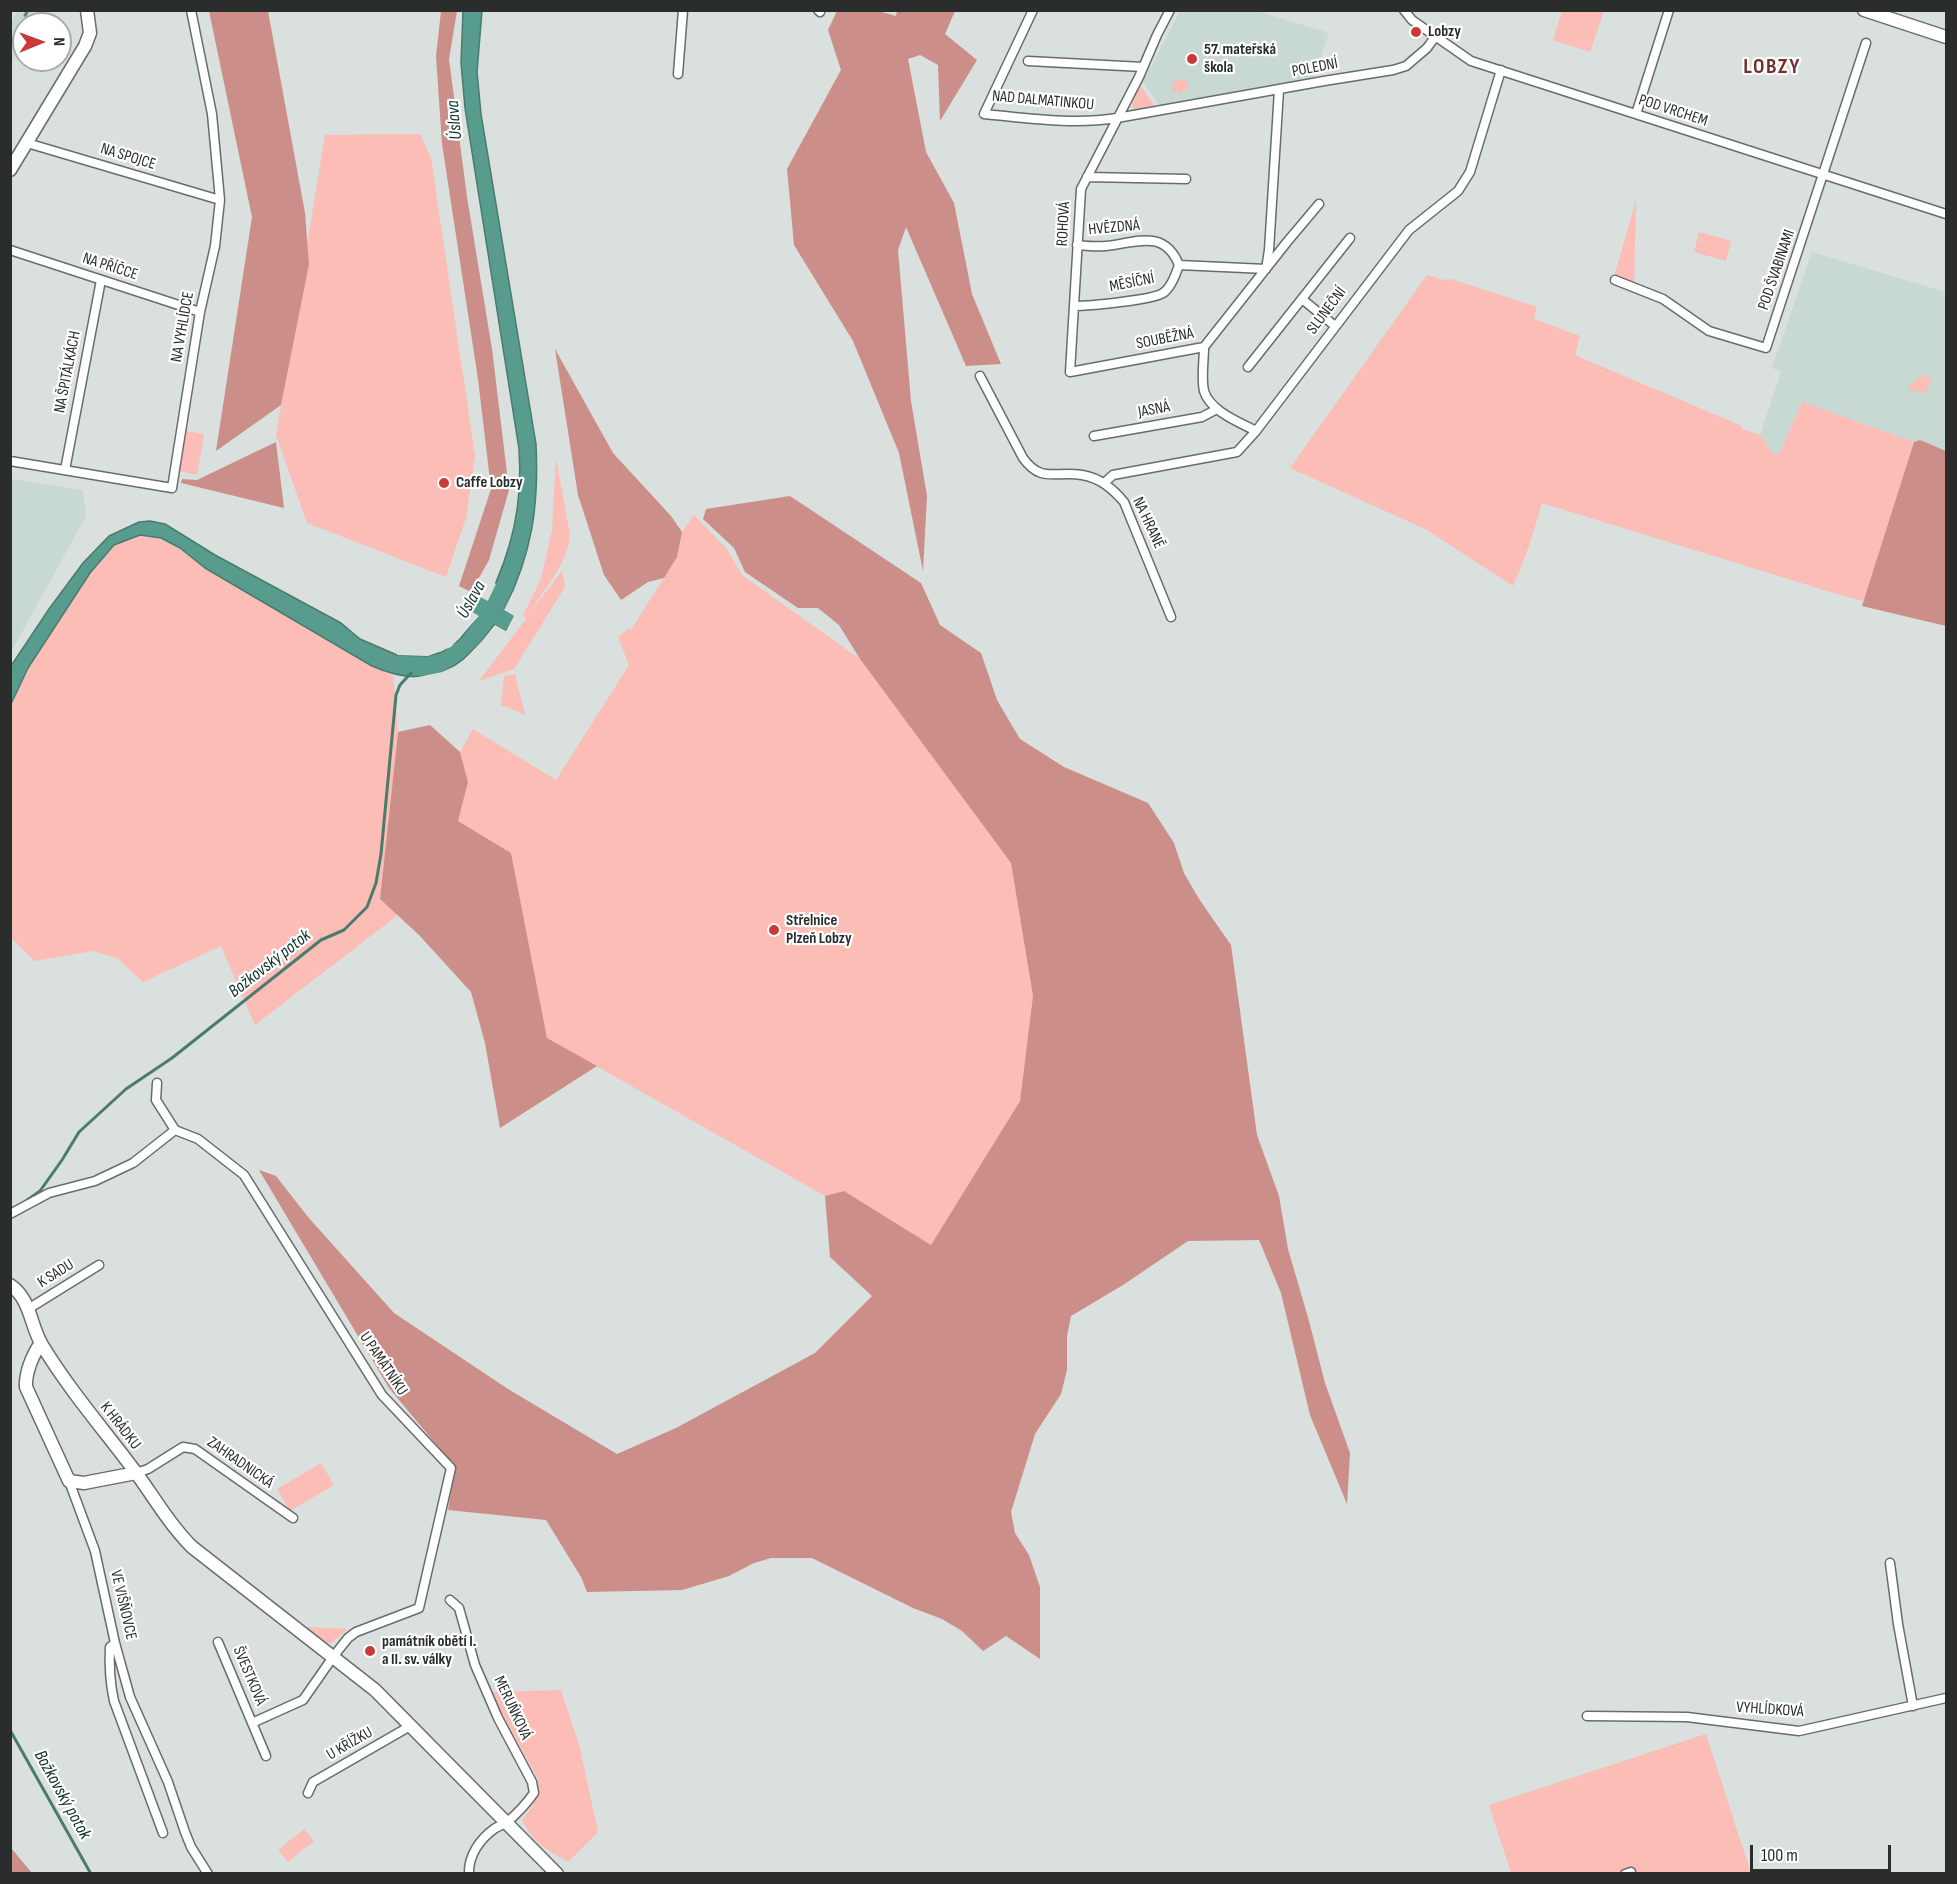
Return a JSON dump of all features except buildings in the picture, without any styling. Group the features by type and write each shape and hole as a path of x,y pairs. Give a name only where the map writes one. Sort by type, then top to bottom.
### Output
{"street":[{"path":"10,170 85,46 90,33 87,10"},
{"name":"NA VYHLÍDCE","path":"10,461 172,488 200,312 215,246 220,200 212,114 191,10"},
{"path":"678,74 683,10"},
{"name":"NAD DALMATINKOU","path":"1033,10 984,114 1073,121 1117,118 1170,10"},
{"name":"POD VRCHEM","path":"1404,10 1412,20 1471,61 1947,214"},
{"path":"1636,114 1669,10"},
{"path":"1864,10 1947,37"},
{"name":"POLEDNÍ","path":"1117,118 1393,70 1406,66 1427,48 1435,37"},
{"name":"POD ŠVABINAMI","path":"1615,280 1663,299 1709,331 1766,348 1866,43"},
{"path":"1028,61 1143,67"},
{"name":"SLUNEČNÍ","path":"1104,483 1113,475 1237,452 1256,431 1409,230 1458,191 1470,172 1501,70"},
{"path":"1179,265 1266,269 1279,90"},
{"name":"ROHOVÁ","path":"1070,372 1081,189 1117,118"},
{"name":"NA SPOJCE","path":"27,143 220,200"},
{"path":"1087,177 1186,179"},
{"name":"SOUBĚŽNÁ","path":"1070,372 1204,347 1319,204"},
{"path":"1248,367 1350,238"},
{"name":"HVĚZDNÁ","path":"1077,245 1103,246 1152,240 1161,243 1179,265"},
{"name":"NA PŘÍČCE","path":"10,250 200,312"},
{"name":"MĚSÍČNÍ","path":"1074,306 1093,306 1160,296 1169,286 1179,265"},
{"name":"NA ŠPITÁLKÁCH","path":"65,470 101,280"},
{"path":"1302,299 1335,326"},
{"path":"1204,347 1204,391 1217,409 1256,431"},
{"path":"980,376 1023,458 1031,468 1040,474 1081,475 1104,483"},
{"name":"JASNÁ","path":"1094,436 1202,417 1217,409"},
{"name":"NA HRANĚ","path":"1104,483 1114,491 1130,513 1172,617"},
{"path":"10,1214 49,1193 95,1181 133,1162 175,1130 156,1100 157,1083"},
{"name":"U PAMÁTNÍKU","path":"175,1130 198,1139 244,1174 382,1395 452,1468 419,1608 356,1632 348,1638 333,1657"},
{"name":"K SADU","path":"28,1309 99,1265"},
{"name":"K HRÁDKU","path":"10,1285 24,1298 36,1334 76,1397 136,1473 84,1483 69,1481"},
{"name":"VE VIŠŇOVCE","path":"41,1343 35,1350 25,1381 26,1387 69,1481 95,1551 130,1697 168,1782 191,1847 208,1874"},
{"name":"ZAHRADNICKÁ","path":"136,1473 148,1469 183,1447 195,1449 293,1518"},
{"path":"136,1473 177,1532 192,1547 375,1690 557,1874"},
{"path":"1890,1563 1913,1706"},
{"name":"MERUŇKOVÁ","path":"450,1600 459,1608 480,1676 498,1719 532,1782 534,1794 507,1822"},
{"path":"115,1642 110,1647 109,1670 114,1701 163,1833"},
{"name":"ŠVESTKOVÁ","path":"218,1642 266,1756"},
{"name":"ŠVESTKOVÁ","path":"252,1723 303,1700 333,1657"},
{"name":"VYHLÍDKOVÁ","path":"1587,1716 1687,1717 1799,1731 1947,1698"},
{"name":"U KŘÍŽKU","path":"308,1793 313,1782 412,1725"},
{"path":"469,1874 468,1866 478,1844 495,1828 507,1822"}],"shaded area":[{"path":"209,11 268,11 305,213 309,264 281,405 216,451 252,217"},
{"path":"441,11 457,11 449,59 467,197 492,349 509,490 489,560 471,592 459,586 491,489 478,379 442,144 436,56"},
{"path":"463,11 482,11 477,72 481,114 536,444 537,467 532,529 521,569 504,610 515,616 506,631 494,625 469,654 456,665 442,672 410,677 392,673 372,666 205,568 180,548 161,538 140,535 114,545 90,573 28,668 11,704 11,666 49,609 83,563 109,536 139,522 150,521 165,524 215,555 341,623 360,639 397,655 428,656 442,652 460,639 478,616 468,609 477,594 488,600 504,563 514,527 520,470 519,449 465,108 461,63"},
{"path":"837,11 878,11 896,16 897,11 955,11 945,34 977,60 940,121 938,65 920,55 908,59 926,152 954,203 972,294 1001,364 966,366 906,227 898,250 911,401 927,496 923,571 899,453 853,341 794,245 787,169 841,70 828,30"},
{"path":"1180,11 1257,11 1329,33 1313,78 1159,105 1143,82"},
{"path":"1562,11 1604,11 1590,52 1553,40"},
{"path":"12,21 11,65 11,23"},
{"path":"1179,79 1188,82 1188,87 1181,93 1171,92 1174,82"},
{"path":"1140,85 1154,105 1152,108 1138,110 1133,108 1132,100"},
{"path":"420,134 431,158 475,456 466,518 446,577 307,523 276,435 325,135"},
{"path":"1636,200 1634,288 1614,277"},
{"path":"1699,232 1731,241 1726,261 1694,252"},
{"path":"1812,252 1946,292 1946,451 1920,440 1914,442 1802,402 1779,454 1773,454 1760,435 1781,372 1772,368"},
{"path":"1427,275 1443,280 1451,279 1537,307 1534,319 1580,336 1575,355 1760,435 1773,454 1779,454 1802,402 1914,442 1864,601 1542,503 1529,547 1513,586 1427,530 1290,468"},
{"path":"555,349 613,453 671,516 682,532 677,557 664,578 648,582 621,600 604,575 578,495"},
{"path":"1925,374 1931,382 1926,393 1910,390 1909,386"},
{"path":"186,431 204,434 197,475 179,471"},
{"path":"1920,440 1946,451 1946,626 1862,606 1914,442"},
{"path":"276,442 284,508 181,483 182,479 197,480"},
{"path":"556,458 570,535 560,566 531,611 562,571 565,587 514,669 479,681 526,619 523,615 541,579 552,530"},
{"path":"11,479 83,490 86,516 11,652"},
{"path":"790,496 921,583 940,625 981,653 997,700 1020,739 1064,767 1148,803 1174,843 1184,873 1231,945 1257,1135 1279,1196 1288,1249 1325,1383 1350,1453 1347,1504 1310,1415 1281,1293 1259,1240 1188,1241 1123,1285 1071,1316 1067,1336 1067,1370 1061,1394 1035,1434 1011,1512 1015,1533 1029,1555 1040,1587 1040,1659 1006,1636 983,1651 962,1631 942,1619 913,1608 812,1558 771,1558 754,1563 729,1576 682,1590 587,1592 581,1577 546,1520 448,1510 455,1467 389,1388 259,1170 276,1176 308,1217 394,1313 508,1389 617,1454 676,1428 815,1353 872,1296 830,1257 825,1196 844,1191 931,1245 1020,1101 1033,996 1011,863 860,659 839,625 818,608 798,608 745,572 734,548 703,519 706,509"},
{"name":"Střelnice Plzeň Lobzy","path":"694,515 726,548 742,575 860,659 1011,863 1033,996 1020,1101 931,1245 844,1191 825,1196 547,1038 511,853 458,821 468,782 460,752 473,729 556,780 629,665 618,637 628,629 631,630 677,557 682,532"},
{"path":"140,535 175,546 205,568 372,666 393,675 398,732 380,899 398,915 255,1025 221,946 143,982 117,958 93,951 35,961 11,938 11,704 28,668 90,573 114,545"},
{"path":"515,674 525,715 505,706 501,707 504,676"},
{"path":"430,725 460,752 468,782 458,821 511,853 547,1038 597,1066 500,1128 485,1043 471,992 419,935 380,899 398,732"},
{"path":"321,1463 334,1485 290,1511 277,1489"},
{"path":"305,1627 348,1629 331,1643 326,1643"},
{"path":"561,1690 580,1748 598,1832 568,1862 536,1841 522,1820 537,1795 537,1777 492,1692"},
{"path":"1706,1734 1751,1873 1511,1873 1489,1805"},
{"path":"304,1829 314,1841 288,1862 278,1850"},
{"path":"11,1848 32,1873 11,1873"}],"pier":[{"path":"493,582 496,584 488,601 476,595 468,609 479,616 451,647 428,656 397,655 398,653 427,653 449,645 474,617 465,610 474,592 478,591 486,596"},
{"path":"513,592 516,593 508,609 518,616 508,634 495,629 472,658 450,673 409,679 442,672 460,664 495,625 506,631 514,616 504,610"}],"waterway":[{"name":"Božkovský potok","path":"26,1201 40,1191 79,1132 126,1089 172,1058 321,940 344,930 367,907 376,883 381,854 396,695 400,685 411,673"},
{"name":"Božkovský potok","path":"10,1730 91,1874"}],"railway":[{"path":"10,45 28,10"}],"place":[{"name":"Lobzy","path":"1416,32"},
{"name":"57. mateřská škola","path":"1192,59"},
{"name":"Caffe Lobzy","path":"444,483"},
{"name":"Střelnice Plzeň Lobzy","path":"774,930"},
{"name":"památník obětí I. a II. sv. války","path":"370,1651"}],"district":[{"name":"LOBZY","path":"1772,67"}],"water label":[{"name":"Úslava","path":"455,120"},
{"name":"Úslava","path":"472,600"}]}
